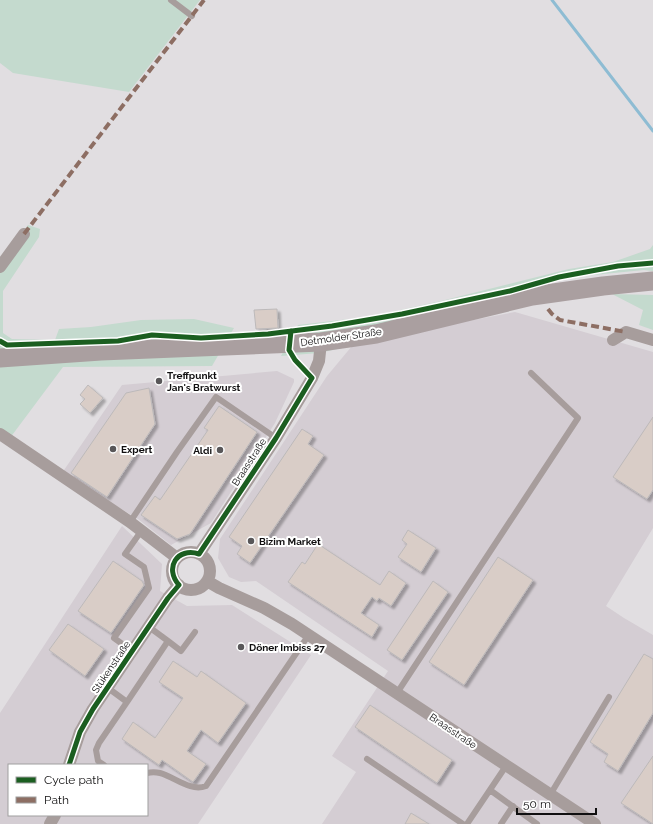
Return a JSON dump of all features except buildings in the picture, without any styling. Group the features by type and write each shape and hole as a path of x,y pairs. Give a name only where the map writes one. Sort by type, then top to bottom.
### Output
{"main road":[{"name":"Detmolder Straße","path":"0,358 101,351 321,342 376,334 532,296 653,281"}],"street":[{"path":"0,267 24,234"},
{"path":"613,340 626,332 653,340"},
{"name":"Braasstraße","path":"199,554 276,438 312,378 319,361 321,342"},
{"path":"0,434 142,530 177,558"},
{"path":"187,552 199,554 204,558 209,569 207,580 203,585 197,588 191,590 184,588 175,581 172,569 174,563 177,558 187,552"},
{"name":"Braasstraße","path":"207,580 219,588 264,608 292,624 308,636 595,824"},
{"name":"Stükenstraße","path":"70,764 80,732 93,709 168,598 179,585"}],"lane":[{"path":"170,0 192,16"},
{"path":"396,693 578,418 531,373"},
{"path":"130,522 216,397 276,438"},
{"path":"132,652 114,638 149,588 144,567 125,554 142,530"},
{"path":"149,627 181,651 195,632"},
{"path":"148,772 158,772 189,786 199,788 206,786 308,636"},
{"path":"102,764 98,761 96,750 99,743 168,642"},
{"path":"108,688 127,702"},
{"path":"550,795 609,697"},
{"path":"367,759 463,824"},
{"path":"467,824 506,766"},
{"path":"490,790 537,824"},
{"path":"501,824 513,806"}],"shaded area":[{"path":"515,312 653,352 653,528 606,606 653,635 653,824 322,824 356,772 332,756 388,671 256,581 241,582 229,577 218,558 220,539 327,376 352,346"},
{"path":"277,371 294,379 294,382 275,423 211,523 171,545 138,519 62,473 122,385"},
{"path":"122,526 162,564 160,591 187,606 232,605 311,655 198,824 0,824 0,713"}],"green space":[{"path":"0,0 200,0 129,92 13,73 0,63"},
{"path":"28,225 40,229 39,237 3,291 3,333 12,339 55,340 59,329 91,327 141,320 194,319 234,328 212,366 63,367 10,438 0,431 0,263"},
{"path":"653,245 653,271 644,270 543,280 442,301 447,325 319,353 281,356 298,325 367,317 441,301 569,269 613,262 650,249"},
{"path":"612,294 653,295 653,330 639,325 643,310"}],"waterway":[{"path":"552,0 653,131"}],"marked path":[{"path":"24,234 204,0"},
{"path":"548,309 560,320 626,332"}],"cycle path":[{"path":"0,341 7,345 118,341 152,335 201,338 268,334 332,326 402,314 510,291 559,277 618,266 653,263"},
{"path":"69,764 80,732 93,709 168,598 179,585 173,572 175,560 184,554 199,554 276,438 312,378 295,360 289,350 291,331"}],"place":[{"name":"Treffpunkt Jan's Bratwurst","path":"159,381"},
{"name":"Expert","path":"113,449"},
{"name":"Aldi","path":"220,450"},
{"name":"Bizim Market","path":"251,541"},
{"name":"Döner Imbiss 27","path":"241,647"}]}
